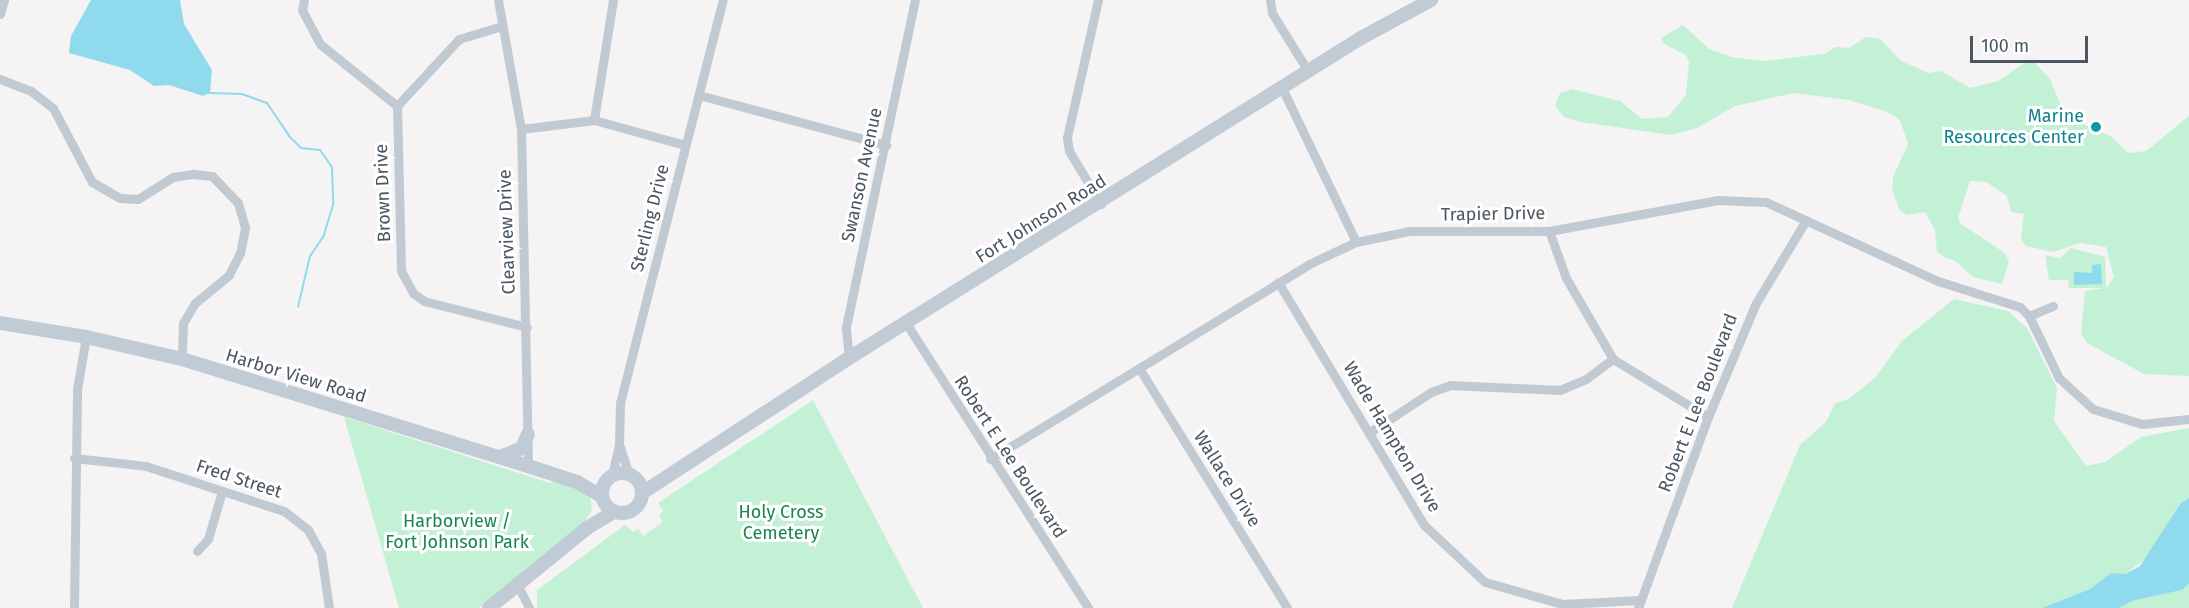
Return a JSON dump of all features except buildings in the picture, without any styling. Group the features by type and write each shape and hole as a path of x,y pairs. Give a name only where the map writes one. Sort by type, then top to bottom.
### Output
{"main road":[{"name":"Fort Johnson Road","path":"614,512 634,510 636,482 673,473 849,358 1101,204 1308,71 1431,0"},
{"name":"Harbor View Road","path":"0,322 86,337 182,359 500,457 577,482 602,498 614,512"},
{"path":"500,457 522,448 528,434"},
{"name":"Harbor View Road","path":"577,482 610,477 636,482"},
{"path":"586,528 610,477"},
{"path":"489,608 586,528 614,512"}],"street":[{"path":"0,14 4,0"},
{"path":"304,0 302,10 311,34 320,44 397,106 459,39 502,26"},
{"name":"Clearview Drive","path":"498,0 521,129 527,327 528,466"},
{"path":"594,120 613,0"},
{"name":"Sterling Drive","path":"610,477 619,445 620,403 723,0"},
{"name":"Swanson Avenue","path":"849,358 846,327 915,0"},
{"path":"1098,0 1067,138 1069,151 1101,204"},
{"path":"1270,0 1272,13 1308,71"},
{"path":"0,79 31,91 53,108 92,182 120,198 138,199 173,177 193,174 212,176 238,203 245,228 240,253 229,275 195,303 183,323 182,359"},
{"path":"1282,88 1356,242"},
{"path":"699,96 886,145"},
{"name":"Brown Drive","path":"397,106 401,271 406,284 424,301 527,327"},
{"path":"521,129 594,120 685,145"},
{"name":"Trapier Drive","path":"990,459 1278,282 1356,242 1409,231 1549,231 1718,200 1766,202 1938,281 2008,302 2029,316"},
{"name":"Robert E Lee Boulevard","path":"1640,604 1707,417 1755,303 1806,220"},
{"path":"1549,231 1566,278 1613,359 1707,417"},
{"name":"Wade Hampton Drive","path":"1278,282 1424,525 1485,582 1562,604 1640,604"},
{"path":"2053,306 2029,316 2059,378 2093,409 2142,424 2189,419"},
{"name":"Robert E Lee Boulevard","path":"906,323 990,459 1088,608"},
{"path":"74,608 74,458 77,389 86,337"},
{"path":"1370,432 1431,392 1450,385 1560,390 1586,379 1613,359"},
{"name":"Wallace Drive","path":"1139,368 1287,608"},
{"name":"Sterling Drive","path":"619,445 636,482"},
{"name":"Fred Street","path":"74,458 132,463 284,511 303,525 321,553 329,608"},
{"path":"196,551 208,539 222,491"},
{"path":"518,586 529,608"}],"green space":[{"path":"1683,25 1709,49 1731,57 1764,61 1824,54 1836,47 1849,48 1866,37 1880,39 1901,61 1929,73 1941,71 1970,88 1998,81 2031,59 2050,79 2065,116 2112,137 2128,153 2146,151 2189,116 2189,376 2144,374 2087,343 2081,333 2085,291 2105,288 2069,288 2068,280 2049,280 2045,255 2060,258 2071,248 2105,257 2106,288 2114,277 2106,247 2080,243 2053,252 2026,246 2021,239 2024,214 2011,212 2007,196 1986,182 1970,181 1958,218 1961,224 2005,253 2009,261 2002,284 1973,277 1955,261 1944,257 1937,251 1935,230 1925,212 1907,215 1900,211 1892,190 1893,177 1908,144 1900,120 1887,112 1849,100 1794,93 1735,106 1697,128 1671,135 1581,122 1564,117 1555,106 1560,93 1572,89 1620,101 1642,119 1668,117 1686,95 1689,62 1686,55 1664,44 1661,38"},
{"path":"1954,299 2008,311 2027,328 2057,388 2054,421 2086,466 2105,462 2141,437 2189,428 2189,498 2181,503 2148,557 2125,574 2111,573 2090,589 2042,608 1732,608 1800,445 1826,422 1835,403 1847,400 1875,378 1902,341"},
{"name":"Holy Cross Cemetery","path":"813,400 923,608 537,608 537,590 625,525 633,532 638,529 643,536 663,522 659,515 663,511 658,503"},
{"name":"Harborview / Fort Johnson Park","path":"344,417 550,483 556,481 583,490 590,496 592,510 584,523 479,608 399,608"},
{"path":"2189,584 2189,608 2119,608 2132,601 2182,590"}],"water":[{"path":"91,0 180,0 184,24 212,70 210,93 203,96 169,85 154,86 130,70 69,53 71,36"},
{"path":"2101,264 2102,284 2074,285 2074,272 2092,273 2092,265"},
{"path":"2189,498 2189,584 2182,590 2132,601 2119,608 2042,608 2090,589 2111,573 2125,574 2140,566 2181,503"}],"waterway":[{"path":"210,93 242,94 267,103 289,136 301,148 320,150 332,167 333,205 323,237 310,256 298,307"}],"place":[{"name":"Marine Resources Center","path":"2096,127"}]}
